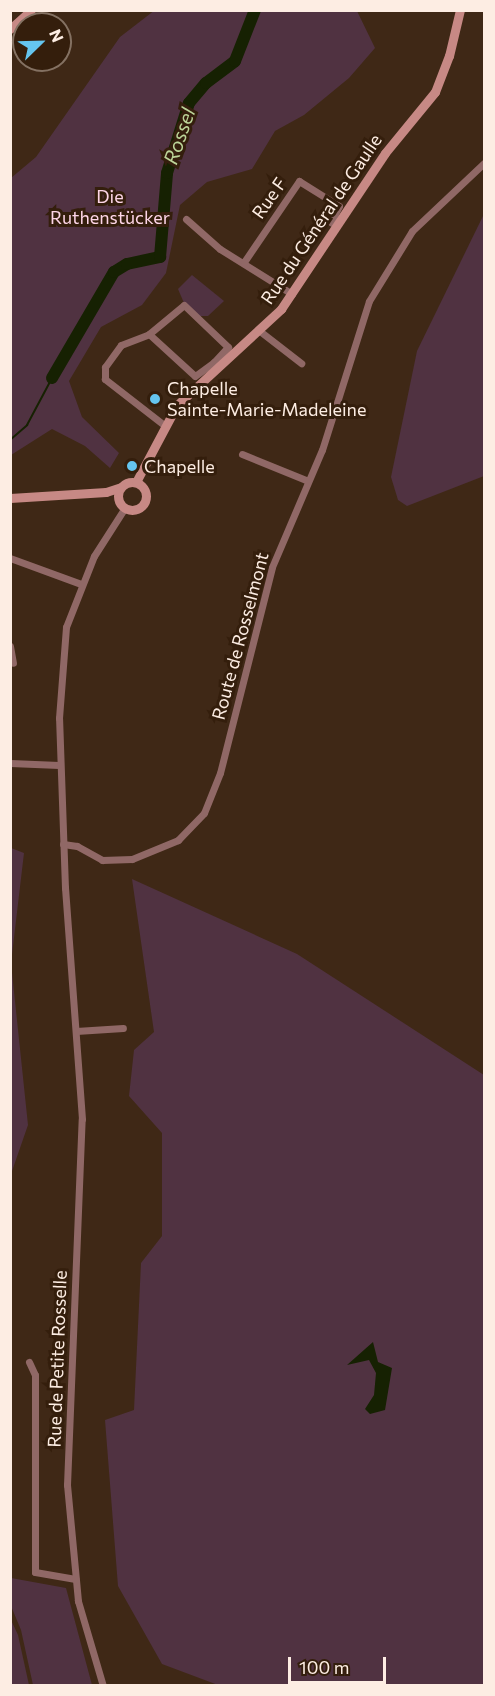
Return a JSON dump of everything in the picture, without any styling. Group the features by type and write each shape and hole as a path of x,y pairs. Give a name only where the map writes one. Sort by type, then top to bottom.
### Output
{"main road":[{"path":"10,29 31,10"},
{"name":"Rue du Général de Gaulle","path":"136,482 164,425 189,392 217,365 261,332 292,294 385,153 435,92 449,56 460,10"},
{"path":"10,498 106,492 136,482 145,488 144,504 135,510 124,508 118,499 106,492"},
{"path":"118,499 121,487"}],"street":[{"name":"Route de Rosselmont","path":"63,844 77,846 102,860 132,859 178,840 204,813 220,772 272,567 322,450 369,301 384,272 412,231 484,163"},
{"name":"Rue F","path":"244,262 299,181 339,206 331,222 337,226"},
{"path":"186,219 220,249 292,294"},
{"path":"149,334 195,376 217,365 228,348 184,305 149,334 121,345 103,376 164,425"},
{"path":"261,332 301,363"},
{"path":"242,453 308,481"},
{"name":"Rue de Petite Rosselle","path":"103,1686 75,1579 67,1485 82,1141 59,765 66,627 81,584 124,508"},
{"path":"10,558 81,584"},
{"path":"10,646 13,663"},
{"path":"10,763 59,765"},
{"path":"76,1030 123,1028"},
{"path":"28,1362 35,1375 35,1572 75,1579"}],"green space":[{"name":"Die Ruthenstücker","path":"155,10 357,11 375,48 349,78 304,115 275,131 252,169 207,182 180,205 166,273 142,305 101,327 69,381 82,417 119,453 110,468 85,446 52,429 11,455 11,178 36,157 120,37"},
{"path":"484,214 484,476 407,506 398,500 391,477 417,351"},
{"path":"192,275 224,301 208,316 199,316 184,303 178,289"},
{"path":"11,848 24,853 11,963"},
{"path":"132,879 297,954 484,1075 484,1685 218,1685 162,1664 118,1586 105,1420 134,1410 141,1263 162,1236 162,1133 129,1096 134,1050 154,1032"},
{"path":"11,963 28,1125 11,1174"},
{"path":"11,1578 66,1588 92,1685 33,1685 21,1630 11,1606"},
{"path":"11,1620 18,1635 29,1685 11,1685"}],"shaded area":[{"path":"373,1342 378,1362 392,1368 385,1410 370,1414 365,1409 374,1395 376,1373 369,1360 347,1365"}],"waterway":[{"name":"Rossel","path":"52,378 114,272 127,264 160,257 167,173 189,103 206,83 235,61 255,10"},
{"path":"10,440 27,425 52,378"}],"place":[{"name":"Chapelle Sainte-Marie-Madeleine","path":"155,399"},
{"name":"Chapelle","path":"132,466"}]}
